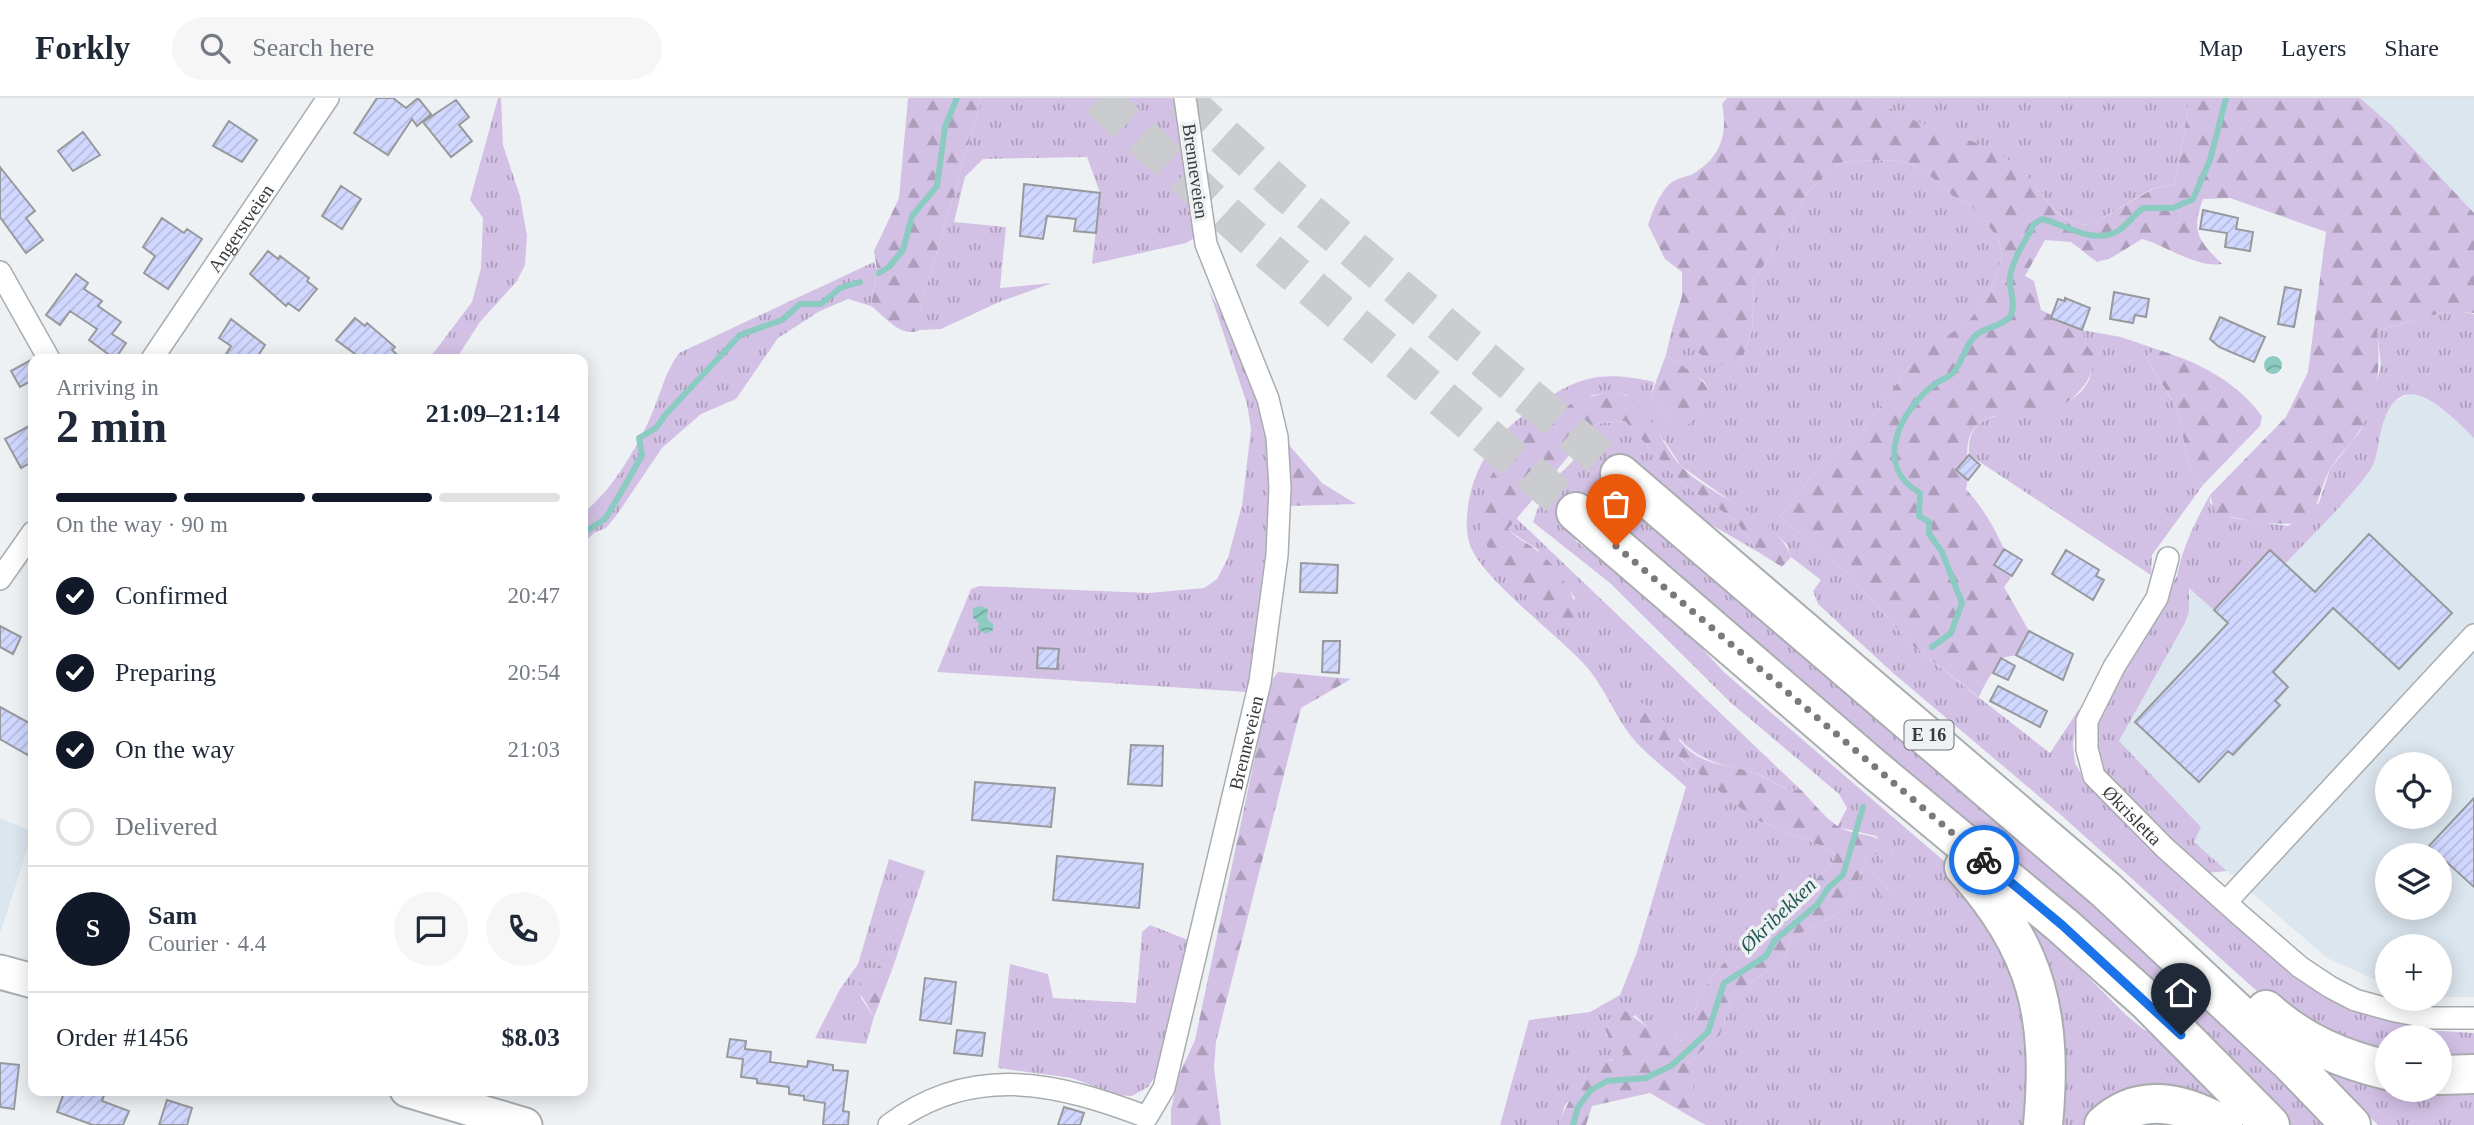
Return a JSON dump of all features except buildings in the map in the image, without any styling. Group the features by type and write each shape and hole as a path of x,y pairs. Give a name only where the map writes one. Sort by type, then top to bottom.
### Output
{"highway":[{"name":"E 16","path":"1620,474 2106,890 2289,1060 2351,1125"},
{"path":"1576,512 1873,768 2081,942 2146,1000 2270,1125"},
{"path":"1873,768 1900,808 1963,865 1989,895 2018,940 2036,987 2045,1032 2048,1057 2043,1125"},
{"name":"E 16","path":"2106,890 2156,913 2286,1029 2333,1054 2375,1066"},
{"path":"2452,1075 2474,1074"},
{"path":"2104,1125 2143,1103 2179,1105 2223,1125"}],"main road":[{"path":"0,972 28,980"},
{"path":"427,1096 525,1125"}],"street":[{"name":"Angerstveien","path":"155,354 328,98"},
{"name":"Brenneveien","path":"889,1125 915,1108 947,1094 1011,1084 1070,1090 1150,1121 1164,1088 1260,682 1277,555 1280,488 1277,436 1268,399 1206,244 1185,98"},
{"path":"0,272 46,354"},
{"path":"0,579 28,539"},
{"name":"Økrisletta","path":"2168,558 2157,598 2094,702 2087,721 2087,750 2094,776 2104,789 2300,967 2355,1000 2432,1018 2474,1018"},
{"path":"2226,902 2474,635"}],"shaded area":[{"path":"2360,98 2474,98 2474,213 2392,126"},
{"path":"2409,394 2421,394 2439,405 2474,438 2474,997 2452,997 2452,934 2375,934 2375,980 2327,958 2193,842 2119,741 2185,623 2189,612 2189,587 2270,550 2285,564 2371,470 2384,419 2394,402"},
{"path":"0,818 28,830 28,847 0,933"}],"green space":[{"path":"498,98 501,98 503,145 520,196 527,236 525,265 517,281 480,322 459,354 433,354 472,302 481,268 483,218 470,200"},
{"path":"908,98 982,98 920,309 920,330 913,332 906,332 894,326 871,306 877,270 874,251 899,198"},
{"path":"982,98 1176,98 1194,238 1186,243 1092,264 1100,193 1087,157 983,159 965,177 954,222 1006,227 1000,288 1052,283 999,302 941,329 920,330 920,309"},
{"path":"1727,98 1876,98 1909,118 2001,155 2026,175 2057,212 2077,223 2090,225 2153,189 2175,184 2190,98 2360,98 2392,126 2474,213 2474,313 2437,314 2377,331 2378,372 2369,412 2356,436 2329,471 2309,522 2286,524 2250,521 2215,513 2210,495 2286,417 2308,372 2326,232 2230,198 2203,199 2199,210 2199,235 2222,264 2192,260 2142,239 2111,258 2097,262 2071,242 2045,240 2025,276 2034,281 2041,310 2082,330 2086,345 2095,355 2094,365 2077,394 2059,407 2039,414 1995,416 1980,423 1970,436 1966,489 1987,517 2004,549 1994,565 2012,576 2004,587 2029,631 2016,655 2001,658 1979,697 1913,646 1848,574 1780,517 1829,454 1861,433 1911,364 1929,347 1967,323 1988,296 2002,257 1999,239 1969,203 1953,196 1934,179 1912,165 1900,161 1870,160 1839,163 1806,194 1794,219 1754,280 1752,331 1741,363 1731,365 1712,361 1672,329 1682,296 1682,272 1665,259 1648,225 1664,190 1674,181 1703,167 1716,152 1723,135 1722,104"},
{"path":"1876,98 2190,98 2175,184 2152,189 2090,225 2077,223 2057,211 2026,175 2000,155 1909,118"},
{"path":"1870,160 1900,161 1912,165 1934,179 1953,196 1969,203 1999,239 2002,257 1988,296 1967,323 1911,364 1861,433 1829,454 1780,517 1848,574 1913,646 2050,753 2079,709 2073,744 2075,763 2084,779 2145,841 2297,979 2350,1006 2407,1025 2375,1025 2375,1053 2339,1040 2259,993 2061,815 1893,673 1818,604 1813,591 1821,580 1791,557 1787,545 1773,531 1681,466 1664,440 1626,395 1618,392 1592,395 1486,545 1562,626 1575,598 1537,549 1508,530 1515,517 1801,790 1786,788 1752,772 1709,760 1693,751 1679,738 1680,758 1759,821 1829,849 1837,857 1798,899 1770,912 1713,975 1697,999 1691,1038 1680,1041 1671,1031 1651,1031 1635,1015 1606,1034 1624,1053 1617,1059 1610,1060 1565,1105 1559,1125 1500,1125 1529,1020 1590,1012 1620,995 1637,952 1686,787 1645,752 1631,736 1585,665 1502,588 1475,556 1469,542 1467,520 1473,484 1492,446 1513,423 1555,394 1584,380 1614,376 1654,382 1651,395 1667,417 1686,427 1704,403 1708,389 1704,381 1666,355 1672,329 1683,339 1741,363 1752,331 1754,280 1794,219 1806,194 1839,163"},
{"path":"874,262 877,270 871,306 848,299 820,311 778,338 736,399 701,414 662,448 616,516 606,528 588,539 588,509 604,493 632,452 679,353"},
{"path":"1209,290 1258,386 1269,437 1273,510 1270,546 1247,692 937,672 971,589 979,586 1149,593 1204,588 1217,579 1228,558 1242,505 1251,429 1247,404"},
{"path":"2458,311 2474,314 2474,438 2436,404 2423,397 2410,394 2399,398 2389,410 2372,468 2339,508 2285,564 2270,551 2214,610 2189,588 2189,612 2185,623 2119,741 2201,827 2194,842 2227,871 2207,873 2144,819 2114,787 2104,771 2096,744 2101,708 2177,576 2190,534 2210,495 2210,503 2232,518 2288,526 2319,503 2330,469 2359,433 2367,417 2381,365 2377,331 2422,317"},
{"path":"2082,330 2121,337 2156,349 2147,356 2176,409 2191,468 2203,485 2152,555 2151,575 1969,455 1971,434 1981,422 1997,416 2056,406 2074,397 2088,382 2095,355 2086,346"},
{"path":"2156,349 2201,366 2228,382 2262,416 2260,426 2203,485 2191,468 2176,409 2147,356"},
{"path":"1666,355 1702,380 1708,393 1686,428 1667,417 1651,395"},
{"path":"1618,392 1628,397 1645,414 1680,465 1707,487 1757,517 1783,542 1791,557 1782,567 1758,552 1735,520 1680,482 1625,421 1595,424 1508,529 1543,555 1565,583 1576,605 1578,616 1577,625 1562,626 1490,552 1485,542 1480,516 1485,490 1498,464 1517,442 1541,422 1567,406 1593,396"},
{"path":"1625,421 1680,482 1735,520 1758,552 1681,507 1645,476 1648,471 1633,463 1605,480 1610,494 1621,505 1626,500 2020,832 2330,1125 2285,1125 1607,522 1612,516 1595,506 1567,525 1576,541 1585,548 1588,543 1663,607 1725,673 1944,861 1982,904 2020,979 2034,1125 1706,1125 1698,1121 1703,1114 1692,1095 1689,1062 1720,1035 1732,997 1784,958 1792,938 1845,910 1853,899 1861,871 1892,895 1865,861 1869,854 1877,854 1886,864 1893,855 1876,836 1837,827 1847,808 1839,794 1730,702 1610,583 1533,522 1545,488 1572,462 1577,455 1579,443 1595,424"},
{"path":"1289,445 1322,483 1356,504 1289,506 1284,447"},
{"path":"1278,672 1351,679 1301,708 1216,1042 1214,1067 1221,1125 1171,1125 1171,1109 1179,1075 1195,1040 1271,681"},
{"path":"1630,700 1650,707 1682,744 1703,759 1753,772 1786,788 1801,790 1836,825 1879,839 1886,844 1892,852 1895,864 1886,864 1877,854 1869,854 1865,861 1892,895 1891,899 1881,896 1861,871 1853,900 1845,910 1792,938 1784,958 1732,997 1720,1035 1689,1062 1694,1084 1692,1095 1699,1101 1703,1114 1698,1121 1650,1093 1592,1106 1586,1125 1559,1125 1570,1100 1587,1078 1600,1066 1624,1053 1609,1039 1603,1023 1624,1010 1651,1030 1658,1027 1671,1031 1680,1041 1690,1038 1697,999 1713,975 1770,912 1798,899 1837,857 1829,849 1759,821 1732,802 1639,722"},
{"path":"889,859 925,871 892,970 882,963 861,980 861,998 874,1017 866,1044 815,1038 840,989 858,964"},
{"path":"2011,900 2126,1015 2143,1029 2156,1035 2245,1124 2090,1117 2085,1125 2054,1125"},
{"path":"1150,925 1193,942 1158,1072 1148,1087 1132,1096 1117,1095 1072,1078 998,1068 1010,964 1048,974 1053,998 1136,1003 1142,932"},
{"path":"882,963 892,970 874,1017 858,990 861,980"},
{"path":"2452,1032 2474,1033 2474,1062 2452,1063"},
{"path":"2296,1043 2375,1074 2375,1102 2452,1102 2452,1088 2474,1084 2474,1125 2378,1125"}],"water":[{"path":"2269,356 2277,356 2282,365 2280,372 2269,374 2264,369 2264,361"},
{"path":"981,606 988,609 987,619 993,624 993,630 986,634 978,629 979,623 973,618 973,608"}],"waterway":[{"path":"879,273 889,267 903,250 912,216 937,186 945,127 957,98"},
{"name":"Økribekken","path":"1932,647 1951,633 1962,603 1942,552 1929,534 1929,522 1919,516 1920,493 1905,482 1897,468 1894,454 1902,423 1922,395 1953,373 1975,337 2011,315 2011,271 2034,224 2042,219 2090,235 2109,235 2121,229 2143,208 2173,208 2193,199 2210,160 2226,98"},
{"path":"588,530 605,519 642,455 639,438 656,428 740,335 782,320 800,304 821,304 840,288 860,282"},
{"name":"Økribekken","path":"1573,1125 1578,1107 1591,1090 1607,1081 1646,1078 1671,1066 1708,1032 1724,983 1766,956 1775,940 1818,904 1828,888 1843,875 1863,807"}],"tunnel":[{"path":"1099,98 1249,235 1576,512"},
{"path":"1182,98 1285,192 1620,474"}],"way so far":[{"path":"1616,546 1984,860"}],"route":[{"path":"1984,860 2062,925 2181,1035"}]}
